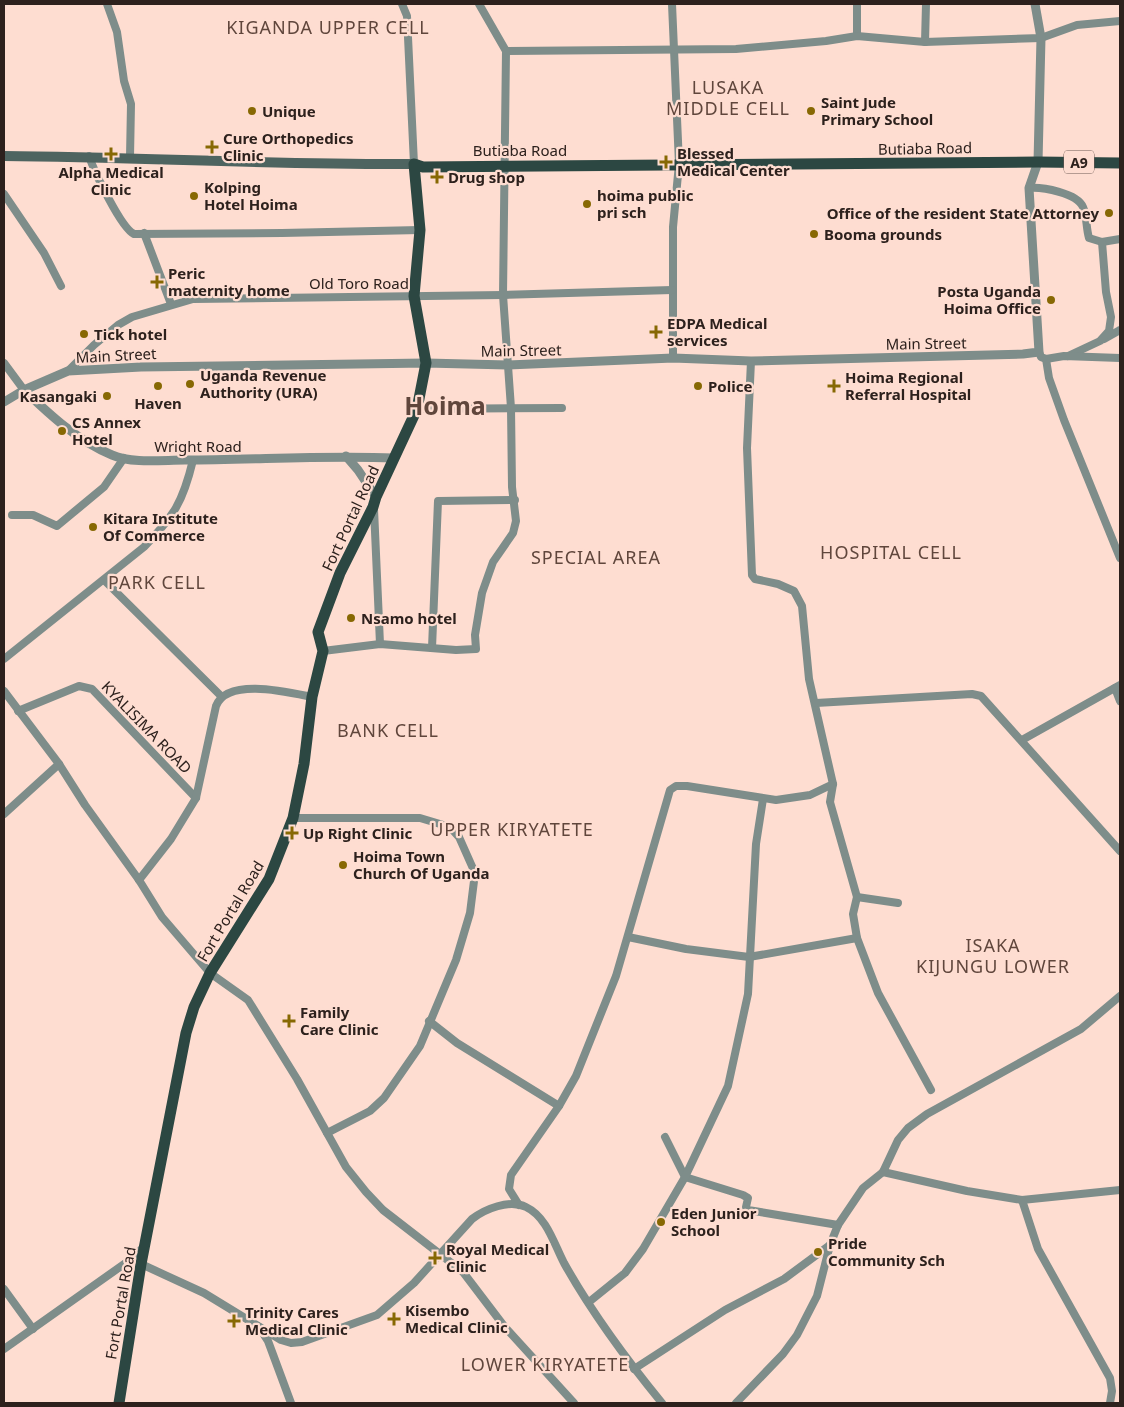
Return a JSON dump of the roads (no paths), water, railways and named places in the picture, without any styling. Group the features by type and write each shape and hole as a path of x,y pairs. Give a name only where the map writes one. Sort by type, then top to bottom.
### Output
{"main road":[{"name":"Butiaba Road","path":"4,156 130,157 292,165 414,164 423,167 1038,162"},
{"name":"A9","path":"1038,162 1120,163"},
{"path":"414,164 420,230 414,296 426,363"},
{"name":"Fort Portal Road","path":"119,1403 141,1264 186,1033 194,1007 210,973 269,879 293,818 304,764 312,698 322,651 318,632 328,602 417,409 426,363"}],"street":[{"path":"107,4 117,32 124,81 131,104 130,157"},
{"path":"402,4 407,16 414,164"},
{"path":"322,651 380,644 456,650 476,649 475,635 482,593 493,562 513,533 516,521 503,295 503,165 506,50 479,4"},
{"path":"672,4 679,164 673,227 673,358"},
{"path":"858,4 858,36"},
{"path":"924,42 926,4"},
{"path":"1035,4 1041,38 1038,162 1029,188 1042,355 1064,420 1120,558"},
{"path":"506,50 736,49 826,41 858,36 924,42 1041,38 1077,25 1120,21"},
{"path":"89,156 94,172 128,230 134,234 282,234 420,230"},
{"path":"1029,188 1048,187 1076,200 1082,205 1089,238 1102,242 1120,239"},
{"path":"4,194 44,253 61,286"},
{"path":"144,233 171,304"},
{"path":"1100,341 1109,331 1111,317 1106,292 1102,242"},
{"name":"Old Toro Road","path":"68,372 94,345 118,325 132,317 192,299 503,295 672,290"},
{"path":"1068,356 1120,330"},
{"path":"1042,355 1120,358"},
{"name":"Main Street","path":"4,402 24,390 68,372 151,367 426,363 508,366 673,358 751,361 1042,355"},
{"path":"751,361 747,448 752,576 755,579 778,584 794,591 802,606 809,679 833,784 830,802 857,897 853,914 857,938 878,993 931,1090"},
{"path":"4,363 24,390"},
{"name":"Wright Road","path":"24,390 64,426 103,450 124,458 193,460 346,456 394,458"},
{"path":"417,409 562,408"},
{"path":"346,456 358,470 374,502 380,644"},
{"path":"12,515 33,515 57,526 104,487 124,458"},
{"path":"4,659 144,547 170,519 186,489 193,460"},
{"path":"432,648 438,501 514,500"},
{"path":"104,580 221,696"},
{"name":"KYALISIMA ROAD","path":"18,710 79,686 92,688 196,798"},
{"path":"1022,740 1118,686 1120,701"},
{"path":"140,880 171,839 196,798 216,706 221,696 232,691 253,689 312,698"},
{"path":"4,691 59,764 85,805 140,880 162,917 210,973 248,1000 297,1079 346,1167 366,1192 383,1210 463,1272 504,1326 574,1403"},
{"path":"816,703 977,694 982,696 1120,851"},
{"path":"4,814 59,764"},
{"path":"519,1205 509,1190 511,1175 576,1076 616,976 670,790 676,786 687,786 763,799 810,795 833,784"},
{"path":"589,1302 625,1273 644,1249 686,1178 728,1086 748,994 756,844 763,799"},
{"path":"293,818 420,818 450,827 459,837 475,873 470,913 456,960 420,1046 384,1098 370,1111 327,1132"},
{"path":"857,897 898,903"},
{"path":"628,938 686,949 749,957 857,938"},
{"path":"736,1403 783,1354 798,1335 817,1296 830,1245 838,1225 863,1188 883,1172 898,1140 908,1128 927,1114 1081,1029 1120,996"},
{"path":"429,1021 474,1054 558,1106"},
{"path":"665,1137 686,1178 743,1195 748,1198 746,1207 748,1210 838,1225"},
{"path":"883,1172 1022,1200 1120,1190"},
{"path":"1022,1200 1041,1256 1110,1378 1112,1391 1110,1403"},
{"path":"141,1264 204,1293 281,1340 291,1343 302,1342 377,1315 414,1283 442,1255 472,1219 481,1212 489,1208 519,1205 534,1212 543,1222 564,1262 605,1330 662,1403"},
{"path":"634,1369 725,1310 784,1279 830,1245"},
{"path":"4,1349 115,1268 127,1262 145,1246"},
{"path":"4,1289 33,1329"},
{"path":"258,1325 268,1341 291,1403"}],"place":[{"name":"Unique","path":"252,111"},
{"name":"Saint Jude Primary School","path":"811,111"},
{"name":"Cure Orthopedics Clinic","path":"212,147"},
{"name":"Alpha Medical Clinic","path":"111,154"},
{"name":"Blessed Medical Center","path":"666,162"},
{"name":"Drug shop","path":"437,177"},
{"name":"Kolping Hotel Hoima","path":"194,196"},
{"name":"hoima public pri sch","path":"587,204"},
{"name":"Office of the resident State Attorney","path":"1109,213"},
{"name":"Booma grounds","path":"814,234"},
{"name":"Peric maternity home","path":"157,282"},
{"name":"Posta Uganda Hoima Office","path":"1051,300"},
{"name":"EDPA Medical services","path":"656,332"},
{"name":"Tick hotel","path":"84,334"},
{"name":"Uganda Revenue Authority (URA)","path":"190,384"},
{"name":"Haven","path":"158,386"},
{"name":"Police","path":"698,386"},
{"name":"Hoima Regional Referral Hospital","path":"834,386"},
{"name":"Kasangaki","path":"107,396"},
{"name":"CS Annex Hotel","path":"62,431"},
{"name":"Kitara Institute Of Commerce","path":"93,527"},
{"name":"Nsamo hotel","path":"351,618"},
{"name":"Up Right Clinic","path":"292,833"},
{"name":"Hoima Town Church Of Uganda","path":"343,865"},
{"name":"Family Care Clinic","path":"289,1021"},
{"name":"Eden Junior School","path":"661,1222"},
{"name":"Pride Community Sch","path":"818,1252"},
{"name":"Royal Medical Clinic","path":"435,1258"},
{"name":"Kisembo Medical Clinic","path":"394,1319"},
{"name":"Trinity Cares Medical Clinic","path":"234,1321"}],"district":[{"name":"KIGANDA UPPER CELL","path":"328,27"},
{"name":"LUSAKA MIDDLE CELL","path":"728,97"},
{"name":"Hoima","path":"445,405"},
{"name":"HOSPITAL CELL","path":"891,552"},
{"name":"SPECIAL AREA","path":"596,557"},
{"name":"PARK CELL","path":"157,582"},
{"name":"BANK CELL","path":"388,730"},
{"name":"UPPER KIRYATETE","path":"512,829"},
{"name":"ISAKA KIJUNGU LOWER","path":"993,955"},
{"name":"LOWER KIRYATETE","path":"545,1364"}]}
